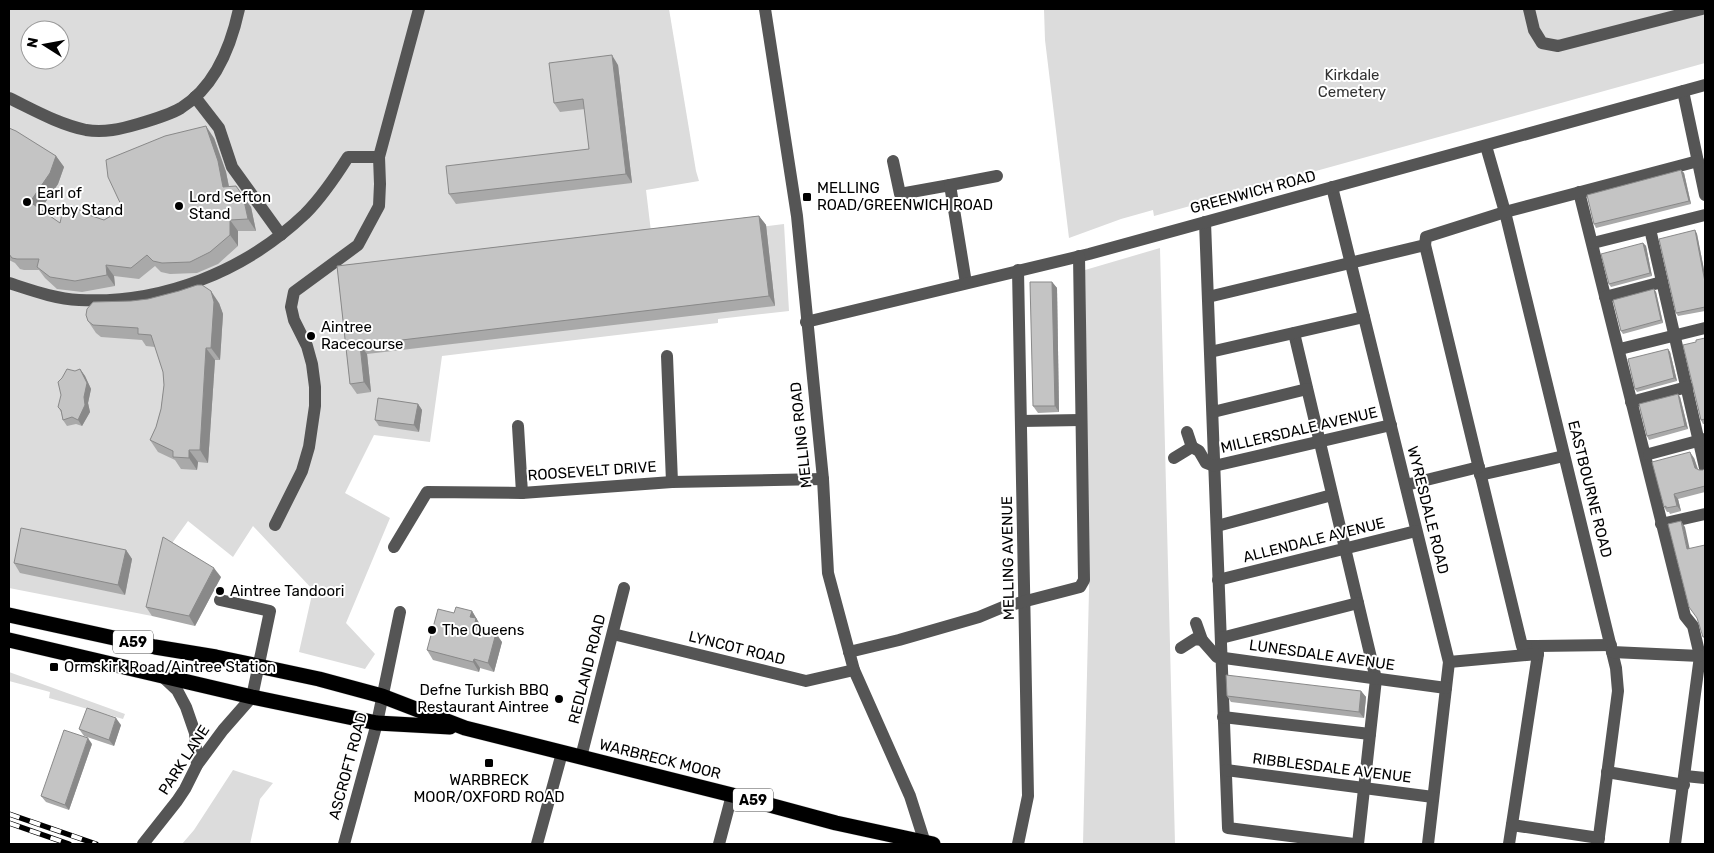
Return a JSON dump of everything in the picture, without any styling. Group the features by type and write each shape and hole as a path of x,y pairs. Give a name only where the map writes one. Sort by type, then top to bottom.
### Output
{"highway":[{"name":"A59","path":"9,615 259,666"},
{"name":"A59","path":"9,640 252,697"},
{"name":"WARBRECK MOOR","path":"259,666 319,679 382,696 465,728 732,795 836,823 880,839 929,843"},
{"name":"WARBRECK MOOR","path":"252,697 377,722 465,728"}],"street":[{"path":"9,98 60,123 87,130 117,130 148,122 181,108 195,97 208,82 228,50 239,9"},
{"path":"275,524 302,471 309,448 315,406 312,364 307,346 294,320 291,307 294,292 358,245 379,206 379,157 419,9"},
{"name":"MELLING ROAD","path":"765,9 797,216 806,322 823,478 828,573 854,670 903,779 929,843"},
{"path":"1529,9 1534,30 1542,44 1558,46 1662,14 1702,9"},
{"name":"GREENWICH ROAD","path":"806,322 1080,256 1705,85"},
{"path":"1683,90 1700,156 1705,195"},
{"path":"195,97 219,128 232,167 281,235"},
{"name":"EASTBOURNE ROAD","path":"1486,146 1505,212 1616,668 1618,691 1598,841"},
{"path":"1538,650 1522,646 1425,246 1426,236 1700,156"},
{"path":"9,283 59,297 78,300 141,297 183,287 239,263 281,235 306,213 339,172 348,157 379,157"},
{"path":"893,162 900,194 997,176"},
{"path":"950,185 966,283"},
{"name":"WYRESDALE ROAD","path":"1332,187 1449,662 1428,844"},
{"path":"1579,192 1685,616 1693,626 1701,649 1685,781 1675,844"},
{"path":"1593,243 1705,215"},
{"path":"1205,222 1228,828 1350,844 1364,788 1376,678 1294,333"},
{"path":"1650,229 1687,387 1702,440 1705,468"},
{"path":"1208,297 1425,246"},
{"path":"849,652 899,640 1026,601 1080,587 1084,580 1080,256"},
{"name":"MELLING AVENUE","path":"1018,270 1026,601 1028,796 1018,844"},
{"path":"1605,297 1662,282"},
{"path":"1210,352 1364,316"},
{"path":"1624,348 1705,328"},
{"path":"667,356 672,482"},
{"path":"1631,402 1687,387"},
{"path":"1213,412 1307,389"},
{"path":"1021,421 1081,420"},
{"name":"MILLERSDALE AVENUE","path":"1187,432 1192,447 1199,451 1206,463 1214,466 1391,425"},
{"path":"518,426 522,493"},
{"path":"1649,454 1702,440"},
{"path":"1174,458 1192,447"},
{"path":"1406,485 1564,456"},
{"name":"ROOSEVELT DRIVE","path":"394,547 427,492 522,493 672,482 823,478"},
{"path":"1217,526 1332,495"},
{"path":"1661,524 1705,514"},
{"name":"ALLENDALE AVENUE","path":"1218,580 1416,531"},
{"name":"REDLAND ROAD","path":"581,757 624,588"},
{"name":"PARK LANE","path":"143,844 185,789 196,765 252,697 270,611 220,600"},
{"path":"1220,638 1358,603"},
{"name":"ASCROFT ROAD","path":"344,844 377,722 400,612"},
{"path":"1196,623 1202,640 1216,657 1221,658"},
{"name":"LYNCOT ROAD","path":"613,634 806,682 854,670"},
{"path":"1181,648 1195,639 1202,640"},
{"path":"1449,662 1538,650 1612,648 1701,649"},
{"path":"1509,844 1538,650"},
{"name":"LUNESDALE AVENUE","path":"1221,658 1446,688"},
{"path":"160,675 177,690 186,707 195,732 196,765"},
{"path":"1223,717 1370,734"},
{"path":"537,844 562,753"},
{"name":"RIBBLESDALE AVENUE","path":"1226,770 1433,797"},
{"path":"1607,772 1685,781 1705,778"},
{"path":"719,844 732,795"},
{"path":"1512,825 1598,841"}],"green space":[{"name":"Aintree Racecourse","path":"9,9 669,9 699,181 646,190 652,240 784,224 789,311 718,319 718,323 442,356 430,442 374,435 345,493 390,518 346,623 375,654 365,669 299,652 313,590 253,526 233,557 188,521 170,546 152,616 9,588"},
{"name":"Kirkdale Cemetery","path":"1044,9 1705,9 1705,63 1154,216 1153,210 1121,219 1069,238 1045,40"},
{"path":"1160,248 1175,844 1083,844 1089,590 1085,270"},
{"path":"9,672 125,714 123,719 49,698 50,692 9,681"},
{"path":"233,770 273,783 260,799 250,844 182,844 194,830"}],"building":[{"path":"612,55 626,174 449,194 446,166 589,149 583,99 554,103 549,63"},
{"path":"206,126 218,161 223,187 236,186 243,196 248,219 230,220 230,235 210,252 190,262 162,263 153,261 147,255 131,268 106,265 107,275 75,281 50,277 37,267 39,259 17,259 12,258 9,254 9,128 56,156 50,173 30,202 60,223 62,214 78,209 104,220 123,209 108,177 106,160 165,136"},
{"path":"1681,170 1689,201 1594,224 1587,195"},
{"path":"759,216 769,296 360,345 364,382 350,384 337,266"},
{"path":"1695,230 1705,282 1705,307 1676,313 1659,239"},
{"path":"1643,243 1650,273 1609,284 1601,254"},
{"path":"1030,282 1052,282 1055,406 1033,406"},
{"path":"202,285 211,291 214,302 211,348 206,348 200,450 189,450 189,458 173,457 173,451 150,440 161,409 164,385 163,372 151,335 138,334 138,328 93,325 88,321 86,315 87,309 93,302 148,299"},
{"path":"1654,289 1661,320 1621,331 1613,300"},
{"path":"1705,338 1705,419 1701,420 1683,345"},
{"path":"1668,349 1674,378 1635,389 1628,359"},
{"path":"67,369 75,371 80,369 87,383 84,397 85,405 78,420 72,417 63,420 61,410 58,407 61,395 58,382"},
{"path":"1678,394 1685,426 1647,436 1639,404"},
{"path":"378,398 418,404 414,425 375,420"},
{"path":"1690,452 1695,468 1703,470 1705,468 1705,486 1674,494 1677,506 1666,508 1666,506 1664,507 1652,462"},
{"path":"1681,521 1687,549 1705,545 1705,637 1703,637 1697,618 1689,607 1668,524"},
{"path":"21,528 126,550 118,585 14,563"},
{"path":"163,537 214,568 189,616 146,607"},
{"path":"456,607 472,611 470,617 476,618 474,627 496,633 488,663 474,659 473,662 427,650 438,609 454,613"},
{"path":"1226,675 1361,691 1359,712 1227,696"},
{"path":"87,708 116,718 109,740 79,729"},
{"path":"64,730 88,738 65,805 41,796"}],"railway":[{"path":"9,814 96,844"},
{"path":"9,823 69,844"}],"place":[{"name":"MELLING ROAD/GREENWICH ROAD","path":"807,197"},
{"name":"Earl of Derby Stand","path":"27,202"},
{"name":"Lord Sefton Stand","path":"179,206"},
{"name":"Aintree Racecourse","path":"311,336"},
{"name":"Aintree Tandoori","path":"220,591"},
{"name":"The Queens","path":"432,630"},
{"name":"Ormskirk Road/Aintree Station","path":"54,667"},
{"name":"Defne Turkish BBQ Restaurant Aintree","path":"559,699"},
{"name":"WARBRECK MOOR/OXFORD ROAD","path":"489,763"}]}
